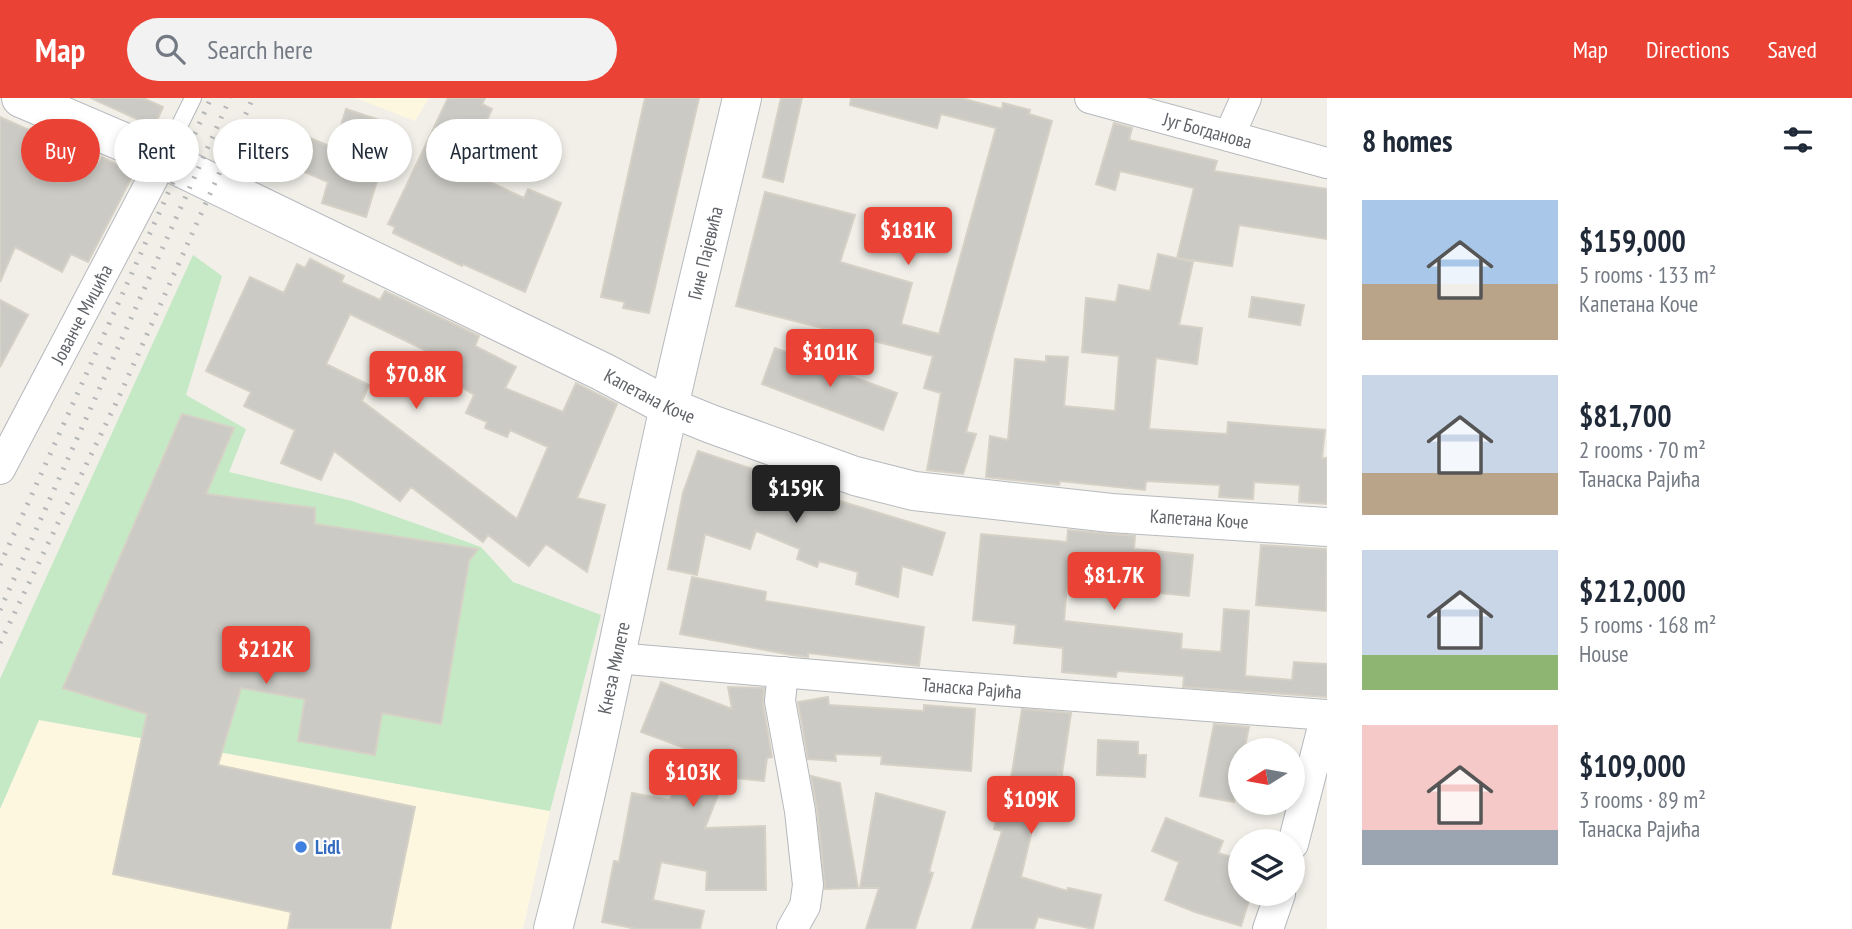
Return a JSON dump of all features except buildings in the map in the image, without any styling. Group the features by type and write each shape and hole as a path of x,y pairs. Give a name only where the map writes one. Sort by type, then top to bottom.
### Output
{"main road":[{"name":"Капетана Коче","path":"21,98 114,138"},
{"name":"Гине Пајевића","path":"668,407 742,98"},
{"name":"Капетана Коче","path":"199,176 603,372 668,407 855,476 914,491 1111,513 1327,527"},
{"name":"Кнеза Милете","path":"553,929 575,846 617,658 668,407"}],"street":[{"name":"Југ Богданова","path":"1090,98 1327,163"},
{"path":"1229,135 1246,98"},
{"name":"Јованче Мицића","path":"0,469 151,182"},
{"name":"Танаска Рајића","path":"617,658 1327,715"},
{"path":"783,672 780,701 800,811 808,886 805,906 792,929"},
{"path":"1297,829 1327,715"},
{"path":"1268,929 1276,906"}],"lane":[{"path":"183,119 193,98"}],"shaded area":[{"path":"356,98 429,98 415,121"},
{"path":"39,720 550,811 523,929 0,929 0,809"}],"green space":[{"path":"193,255 222,276 186,395 246,429 229,472 352,501 481,547 513,582 601,615 550,811 39,720 0,809 0,679"}],"railway":[{"path":"0,565 211,98"},
{"path":"0,610 230,98"},
{"path":"0,643 118,399 253,98"}],"place":[{"name":"Lidl","path":"301,847"}]}
